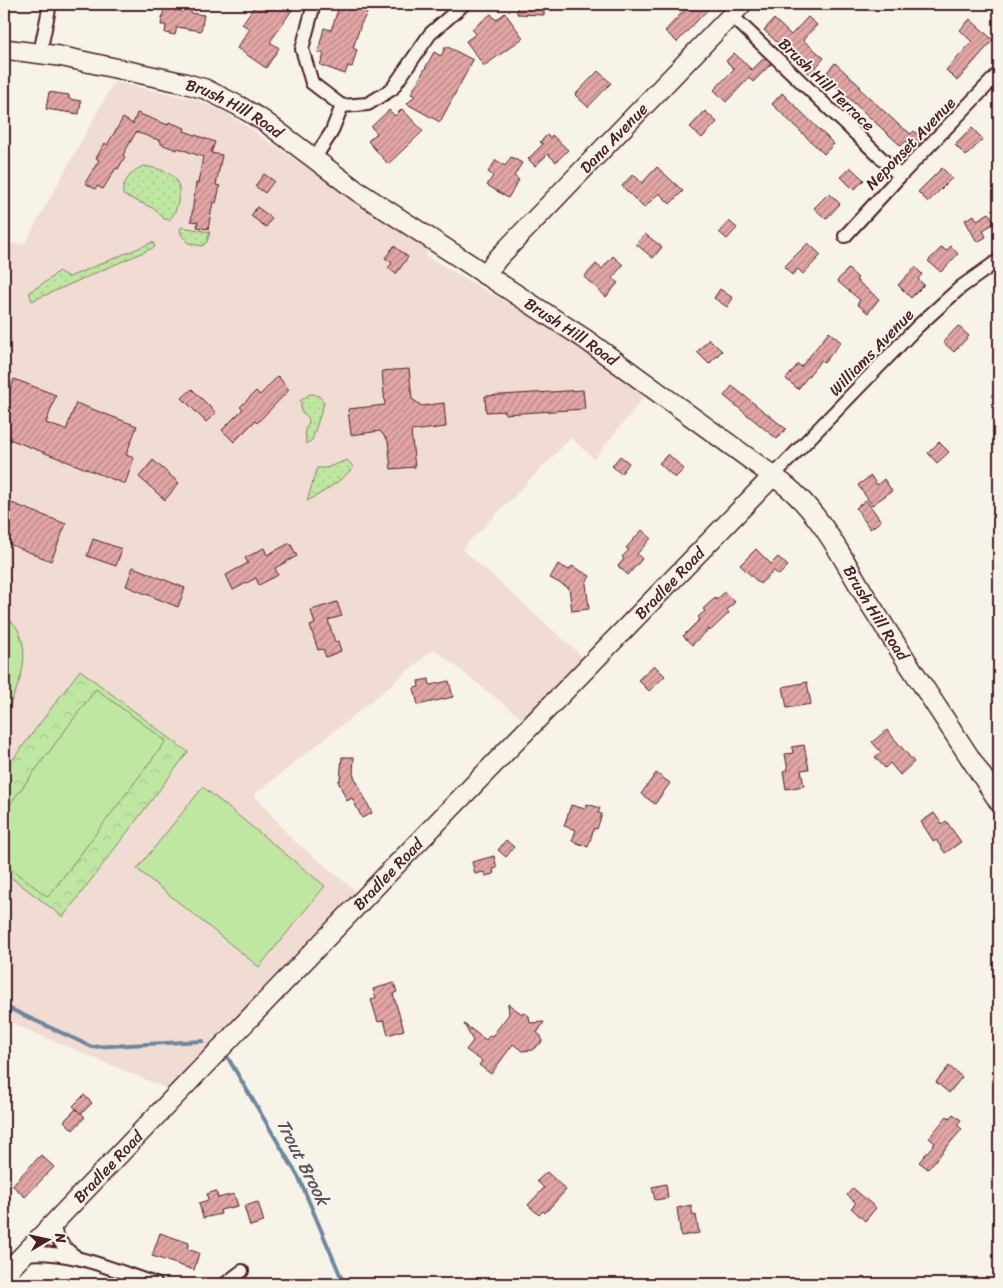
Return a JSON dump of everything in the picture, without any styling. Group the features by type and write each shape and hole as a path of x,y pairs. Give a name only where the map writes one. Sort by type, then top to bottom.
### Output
{"street":[{"path":"40,53 50,4"},
{"path":"314,4 302,49 312,82 342,106 368,104 392,89 430,34 464,4"},
{"name":"Brush Hill Terrace","path":"736,10 900,176"},
{"name":"Dana Avenue","path":"485,275 498,258 736,10"},
{"name":"Brush Hill Road","path":"4,49 40,53 184,83 205,89 252,114 357,191 590,343 789,488 822,526 999,802"},
{"name":"Neponset Avenue","path":"845,236 999,73"},
{"path":"314,159 331,133 342,106"},
{"name":"Williams Avenue","path":"773,476 918,326 961,287 999,260"},
{"name":"Bradlee Road","path":"4,1275 172,1098 773,476"},
{"path":"53,1225 62,1246 71,1254 156,1284"},
{"path":"24,1254 47,1253 81,1259"},
{"path":"225,1284 242,1271"}],"shaded area":[{"path":"114,82 195,99 227,113 429,250 426,256 551,328 645,396 594,459 571,438 462,549 583,657 524,720 434,649 254,795 292,839 358,893 170,1090 4,1020 4,242 24,245"}],"green space":[{"path":"144,166 167,172 176,180 179,186 178,203 174,214 169,220 164,219 155,209 123,195 126,181 136,170"},
{"path":"182,227 210,232 207,242 202,246 188,243 181,234 180,229"},
{"path":"153,242 155,247 32,301 29,292 50,279 58,271 69,277"},
{"path":"310,394 319,396 324,403 312,440 306,444 305,429 309,419 301,412 300,401"},
{"path":"347,460 354,467 332,486 307,501 317,468 326,468"},
{"path":"4,617 13,623 18,630 24,657 17,688 4,716"},
{"path":"80,670 188,752 63,917 4,872 4,771"},
{"path":"96,689 166,741 48,897 4,864 4,812"},
{"path":"203,787 325,886 259,967 137,869"}],"building":[{"path":"256,4 296,4 270,42 279,48 266,68 237,48 250,29 242,24"},
{"path":"340,4 372,4 361,24 353,48 357,50 352,67 348,66 345,74 320,65 324,54 318,52 324,28 331,30"},
{"path":"517,4 544,4 544,15 517,14"},
{"path":"690,4 713,4 677,42 665,31"},
{"path":"181,6 192,8 191,13 204,15 201,31 177,27 175,35 165,33 166,25 161,25 164,8 181,11"},
{"path":"505,13 523,38 484,66 466,41 476,34 472,29 491,14 496,20"},
{"path":"808,17 817,25 803,40 824,58 810,74 764,30 774,19 791,35"},
{"path":"970,19 993,40 957,81 946,70 972,42 960,30"},
{"path":"446,46 473,60 440,122 407,104 415,96 411,94 434,52 441,56"},
{"path":"734,53 752,70 764,58 771,64 753,82 749,78 726,102 714,90 734,69 726,61"},
{"path":"835,63 899,125 911,134 914,131 923,139 915,148 906,141 901,146 829,80 832,77 827,72"},
{"path":"598,71 611,83 588,107 575,95"},
{"path":"49,92 69,95 69,99 81,101 79,114 46,109"},
{"path":"782,93 834,144 824,154 772,104"},
{"path":"402,109 423,131 388,164 368,141 377,133 371,127 389,110 395,116"},
{"path":"705,111 717,122 702,138 690,127"},
{"path":"137,113 168,125 169,122 185,128 184,131 215,142 211,153 222,155 216,185 220,186 216,203 213,202 208,229 197,227 198,222 191,221 196,183 198,183 203,157 178,148 177,150 166,146 161,144 161,141 136,132 123,155 125,157 103,189 97,186 95,189 85,183 99,160 96,158 105,143 107,145 123,118 133,124"},
{"path":"972,128 983,139 966,156 955,145"},
{"path":"547,135 550,138 552,135 568,150 556,162 548,154 535,166 528,159 543,144 540,142"},
{"path":"511,157 522,163 514,176 519,180 508,198 487,185 493,176 488,172 496,160 505,166"},
{"path":"657,167 683,191 670,204 659,193 644,208 622,186 633,174 642,183"},
{"path":"850,167 864,180 854,190 841,177"},
{"path":"942,168 952,178 928,202 918,192"},
{"path":"264,174 274,181 265,193 255,186"},
{"path":"829,193 840,204 826,219 814,208"},
{"path":"257,207 272,218 266,227 251,216"},
{"path":"989,213 995,223 983,230 986,237 977,242 965,220 974,215 977,220"},
{"path":"729,221 737,228 727,239 719,232"},
{"path":"645,234 662,247 653,258 636,244"},
{"path":"808,243 821,255 803,274 798,269 792,275 784,267"},
{"path":"394,246 408,257 396,274 388,268 392,263 385,258"},
{"path":"951,246 958,254 941,272 928,261 942,247 946,251"},
{"path":"613,256 623,265 612,278 618,283 606,297 584,277 596,264 602,269"},
{"path":"915,267 922,274 918,279 924,285 911,298 898,285"},
{"path":"848,269 858,278 856,280 879,299 868,313 857,304 860,300 837,281"},
{"path":"720,289 733,298 727,307 714,298"},
{"path":"958,326 969,336 954,352 943,342"},
{"path":"829,332 841,342 824,363 821,360 798,389 786,379 798,364 801,367"},
{"path":"709,339 722,351 709,364 697,352"},
{"path":"409,369 412,399 422,406 444,403 446,427 411,431 415,467 391,469 388,441 380,431 351,435 348,409 385,405 382,371"},
{"path":"278,376 289,390 257,423 255,421 234,442 222,430 243,409 240,407 256,391 260,395"},
{"path":"14,379 56,395 46,423 66,430 76,403 137,426 126,455 134,458 125,484 4,437 4,405"},
{"path":"732,386 786,429 777,439 724,396"},
{"path":"192,389 216,413 206,422 182,398"},
{"path":"583,390 585,409 505,414 505,411 486,412 485,396"},
{"path":"939,442 949,452 937,463 928,453"},
{"path":"668,454 684,469 675,478 659,463"},
{"path":"620,456 629,463 621,474 612,466"},
{"path":"153,460 179,483 165,500 139,477"},
{"path":"871,476 877,485 884,479 892,491 872,505 858,485"},
{"path":"4,500 66,524 51,561 4,542"},
{"path":"866,500 881,521 870,529 856,508"},
{"path":"642,530 651,538 637,554 642,559 628,575 618,566 624,559 622,557 629,550 626,548"},
{"path":"93,539 122,549 116,566 87,556"},
{"path":"290,543 297,556 275,568 278,575 259,585 256,578 233,590 226,575 248,563 245,558 264,548 267,555"},
{"path":"756,549 771,564 778,557 788,566 779,575 774,571 760,584 740,565"},
{"path":"558,564 569,570 572,566 590,576 586,583 589,609 572,611 569,588 550,578"},
{"path":"133,567 185,588 178,607 126,586"},
{"path":"725,592 735,602 727,610 729,613 692,645 683,636 700,619 698,617 705,611 703,609"},
{"path":"337,602 342,616 328,620 335,642 338,641 341,651 326,657 323,649 318,650 310,626 315,624 311,610"},
{"path":"654,665 665,676 649,691 638,680"},
{"path":"429,679 430,685 449,681 453,697 418,705 414,688 419,687 418,681"},
{"path":"807,682 811,704 787,708 783,687"},
{"path":"887,730 914,762 900,775 890,763 885,768 875,757 881,752 872,742"},
{"path":"804,745 809,769 801,770 804,786 786,789 783,771 788,770 785,754 793,753 792,747"},
{"path":"342,757 354,757 353,774 372,813 362,818 352,798 347,801 338,781 340,780"},
{"path":"656,773 670,783 655,804 641,794"},
{"path":"587,804 600,808 598,813 602,814 597,829 594,828 588,847 572,841 576,830 564,826 571,805 585,809"},
{"path":"934,813 942,824 946,821 961,842 945,853 936,840 934,842 921,822"},
{"path":"506,840 514,847 506,857 498,850"},
{"path":"494,856 497,868 493,869 494,874 485,876 484,872 475,874 472,862"},
{"path":"394,983 397,992 393,994 404,1030 388,1035 384,1020 378,1022 371,1000 376,998 373,989"},
{"path":"508,1004 522,1014 525,1013 529,1016 530,1023 544,1022 537,1033 541,1036 542,1042 532,1050 522,1051 513,1044 491,1074 479,1065 482,1061 466,1050 473,1041 464,1024 486,1040 489,1036 493,1035 509,1014"},
{"path":"949,1066 962,1077 949,1093 936,1082"},
{"path":"84,1095 92,1103 81,1114 73,1106"},
{"path":"76,1109 85,1117 73,1130 64,1121"},
{"path":"953,1114 961,1120 957,1125 962,1129 928,1169 919,1162 935,1143 929,1138 947,1116 949,1118"},
{"path":"41,1155 54,1167 25,1197 12,1185"},
{"path":"547,1172 566,1190 545,1213 543,1211 539,1215 528,1205 544,1188 537,1181"},
{"path":"666,1184 668,1198 655,1200 652,1187"},
{"path":"853,1188 876,1208 865,1221 851,1208 856,1203 847,1195"},
{"path":"216,1191 218,1198 234,1194 238,1206 220,1210 221,1214 203,1218 199,1203 208,1200 207,1194"},
{"path":"258,1202 264,1222 250,1226 244,1206"},
{"path":"691,1205 693,1216 696,1215 699,1233 681,1236 677,1208"},
{"path":"160,1233 189,1243 187,1249 199,1253 194,1270 152,1256"}],"waterway":[{"name":"Trout Brook","path":"4,1006 92,1047 203,1041"},
{"name":"Trout Brook","path":"228,1058 299,1178 344,1284"}]}
